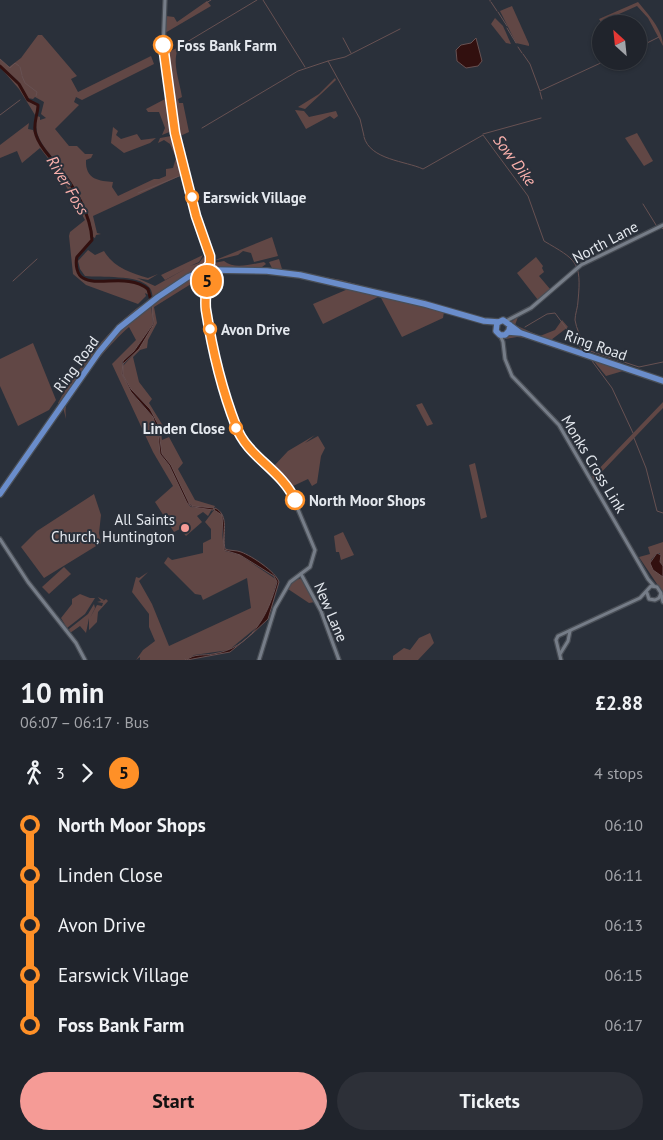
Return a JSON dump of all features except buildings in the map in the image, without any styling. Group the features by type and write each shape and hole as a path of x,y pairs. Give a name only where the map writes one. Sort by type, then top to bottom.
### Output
{"highway":[{"path":"209,273 267,271 300,275 424,304 484,322 509,322 508,333"},
{"name":"Ring Road","path":"0,494 99,352 119,328 154,299 188,277 209,273"},
{"path":"484,322 497,332"},
{"path":"497,332 498,322"},
{"name":"Ring Road","path":"509,322 520,333"},
{"name":"Ring Road","path":"497,332 520,333 663,381"}],"street":[{"path":"165,0 163,51 174,134 178,141 209,273 204,299 231,413 246,446 289,488 316,550 310,567 290,582 275,608 259,660"},
{"name":"North Lane","path":"509,322 531,308 578,268 663,225"},
{"name":"Monks Cross Link","path":"497,332 503,342 505,359 512,376 560,425 648,579 654,586"},
{"path":"503,342 508,333"},
{"path":"0,539 35,591 78,646 85,660"},
{"name":"New Lane","path":"301,574 321,611 339,660"},
{"name":"Monks Cross Link","path":"647,591 648,579"},
{"path":"561,660 557,638 562,634 640,598 654,586 659,588 663,603"},
{"path":"647,591 649,599"},
{"path":"657,600 661,593"},
{"path":"640,598 657,600 663,603"},
{"path":"560,654 570,631"},
{"path":"562,634 568,638"},
{"path":"559,644 564,645"}],"shaded area":[{"path":"207,1 211,6 165,33 166,16 174,17 177,22"},
{"path":"638,2 650,17 658,28 663,46 648,15 645,15 637,6 617,15 608,15"},
{"path":"512,6 529,46 516,43 500,11"},
{"path":"495,18 503,26 511,44 506,43 491,24"},
{"path":"38,35 42,35 77,76 71,79 78,92 151,56 154,64 82,100 76,97 74,102 79,105 55,129 69,146 77,146 85,154 93,154 91,158 86,160 86,167 94,178 113,182 112,187 118,196 154,179 166,176 166,169 173,168 176,158 170,144 164,140 158,143 160,138 171,136 179,148 184,174 93,216 97,233 101,234 96,235 95,238 93,237 89,218 80,198 69,179 44,147 38,136 37,116 40,117 40,120 46,118 41,114 44,102 35,97 33,99 28,98 18,81 0,65 0,59 9,67 21,58"},
{"path":"476,38 482,61 478,66 466,68 457,61 456,50 461,45 471,43"},
{"path":"179,47 176,65 182,97 178,99 179,103 183,103 189,132 178,137 164,54"},
{"path":"0,67 18,84 28,101 38,106 35,115 19,89"},
{"path":"335,78 336,80 305,109 298,107 319,94"},
{"path":"167,98 172,131 162,135 165,128 159,112 148,112 146,109"},
{"path":"295,110 304,111 309,117 336,111 338,116 334,119 330,116 306,129"},
{"path":"29,123 28,129 33,130 40,144 68,183 84,210 89,224 91,240 75,258 79,276 95,281 137,284 145,288 149,295 145,293 146,296 138,304 86,285 73,274 69,236 70,232 85,220 57,170 40,148 22,163 17,151 0,158 0,145"},
{"path":"113,127 118,131 116,135 121,139 137,134 141,140 156,138 150,143 124,153 111,143"},
{"path":"637,133 653,161 644,166 625,138"},
{"path":"272,237 278,256 254,262 251,253 243,251 238,255 213,261"},
{"path":"88,250 95,255 104,251 117,265 135,274 148,278 158,274 148,280 137,278 155,286 187,268 165,280 161,275 203,255 199,262 190,266 199,263 206,254 207,267 153,298 149,287 136,280 119,277 85,276 80,269 78,261"},
{"path":"536,257 543,266 544,272 539,276 550,289 538,300 517,273"},
{"path":"279,259 282,269 341,280 388,293 272,268 269,262"},
{"path":"224,261 238,266 264,262 266,264 262,267 247,269 215,267 214,263"},
{"path":"200,276 206,278 204,286 191,284 154,307 157,323 148,340 147,348 140,350 133,357 139,382 152,399 149,403 165,429 161,432 162,440 169,437 183,463 178,469 195,500 215,506 214,508 193,506 189,503 171,466 162,454 158,424 150,409 131,389 123,376 122,367 134,354 154,324 152,304 188,280"},
{"path":"348,289 380,296 323,324 313,304"},
{"path":"380,296 444,312 443,318 402,337"},
{"path":"152,304 154,324 139,349 123,364 123,375 131,389 150,409 158,424 162,454 171,465 189,503 193,506 214,508 213,510 193,507 187,503 169,465 160,454 158,433 153,417 131,392 122,374 123,361 134,351 153,324"},
{"path":"141,305 93,355 60,404 58,403 95,349 129,314"},
{"path":"151,305 153,324 134,351 122,362 122,374 135,397 153,417 158,433 160,454 169,465 187,503 191,507 212,509 208,516 203,512 197,516 202,522 186,536 180,529 174,532 155,502 173,486 153,452 112,364 136,340 129,327 90,369 114,336"},
{"path":"518,317 515,325 540,336 555,330 562,320 568,327 551,340 663,379 517,329 511,322"},
{"path":"514,334 526,338 505,339 508,335"},
{"path":"526,338 592,359 594,361"},
{"path":"33,343 56,400 49,410 18,426 0,386 0,359"},
{"path":"594,361 623,371 606,376"},
{"path":"72,394 66,407 66,419 63,407"},
{"path":"663,402 663,408 594,480 592,476"},
{"path":"422,403 433,424 427,426 416,405"},
{"path":"315,435 305,443 318,436 325,448 321,456 317,483 312,486 308,479 291,487 280,471 278,472 274,469 274,466 288,451"},
{"path":"475,463 487,517 481,519 469,465"},
{"path":"94,494 101,515 99,533 101,543 44,578 21,547 37,531"},
{"path":"215,508 222,515 214,510"},
{"path":"214,510 222,515 222,535 225,551 240,555 277,580 268,613 263,622 229,650 194,655 187,660 140,660 140,657 136,660 143,650 155,641 149,627 149,614 132,592 136,577 139,578 148,572 139,581 152,604 169,646 251,608 247,578 203,600 201,595 195,594 164,563 168,557 172,560 203,553 203,543 211,539 211,529 205,522"},
{"path":"222,515 224,520 225,549 239,551 251,557 269,569 279,582 268,619 250,636 269,607 277,582 274,576 240,555 224,550"},
{"path":"343,532 354,555 341,560 339,552 336,552 334,536"},
{"path":"663,542 663,566 660,562 660,553 657,553 651,560 653,570 663,575 663,593 639,557 650,554 648,547"},
{"path":"657,553 661,555 660,562 663,566 663,577 653,570 650,563"},
{"path":"64,567 71,574 49,594 42,587"},
{"path":"302,578 315,602 309,603 288,589 293,581"},
{"path":"80,594 95,598 85,614 67,628 61,618 72,604 72,599"},
{"path":"98,597 104,600 102,602 106,599 108,601 98,612 97,622 89,630 89,618 86,633 80,626 70,633 69,629 88,614 94,604 95,608 90,618 97,605 102,606 103,603 97,602 101,601"},
{"path":"430,633 434,643 418,660 393,660 393,656 404,648 410,650 419,638"},
{"path":"242,642 230,652 187,660 196,656 226,651"}],"waterway":[{"path":"206,3 211,0"},
{"path":"187,42 257,0"},
{"path":"263,0 305,67"},
{"path":"491,2 497,11"},
{"path":"498,12 507,26"},
{"path":"507,28 516,43"},
{"path":"328,61 345,57 400,29"},
{"path":"648,42 659,37"},
{"path":"343,38 351,53"},
{"path":"518,47 522,53"},
{"path":"523,54 530,64 540,91 592,67"},
{"path":"0,59 10,68 15,63 19,66"},
{"path":"202,128 298,71 328,61 360,119 364,136"},
{"name":"River Foss","path":"0,66 19,84 28,100 38,105 35,128 38,140 70,183 81,201 89,221 92,240 77,257 76,266 79,274 89,280 123,281 140,284 148,289 151,301"},
{"path":"20,67 22,75"},
{"path":"22,76 25,83 37,92 36,96"},
{"path":"540,92 542,99"},
{"path":"0,115 20,100"},
{"path":"483,134 541,118"},
{"name":"Sow Dike","path":"364,137 373,151 389,159 423,169 483,135 528,196 544,241 575,263 579,277 575,320 583,346"},
{"path":"138,193 184,174"},
{"path":"643,204 656,225"},
{"path":"13,281 37,259"},
{"path":"525,327 547,314 555,313 583,351"},
{"name":"Sow Dike","path":"584,349 639,367 663,362"},
{"path":"592,361 612,388 633,433"},
{"path":"634,438 646,468 657,511 663,513"}],"bus line":[{"name":"5","path":"163,45 164,71 175,133 186,170 196,216 210,256 210,263 204,273 207,278 205,308 231,413 242,441 280,477 289,488 295,500"}],"place":[{"name":"Foss Bank Farm","path":"163,45"},
{"name":"Earswick Village","path":"192,197"},
{"name":"Avon Drive","path":"210,329"},
{"name":"Linden Close","path":"236,428"},
{"name":"North Moor Shops","path":"295,500"},
{"name":"All Saints Church, Huntington","path":"185,528"}]}
